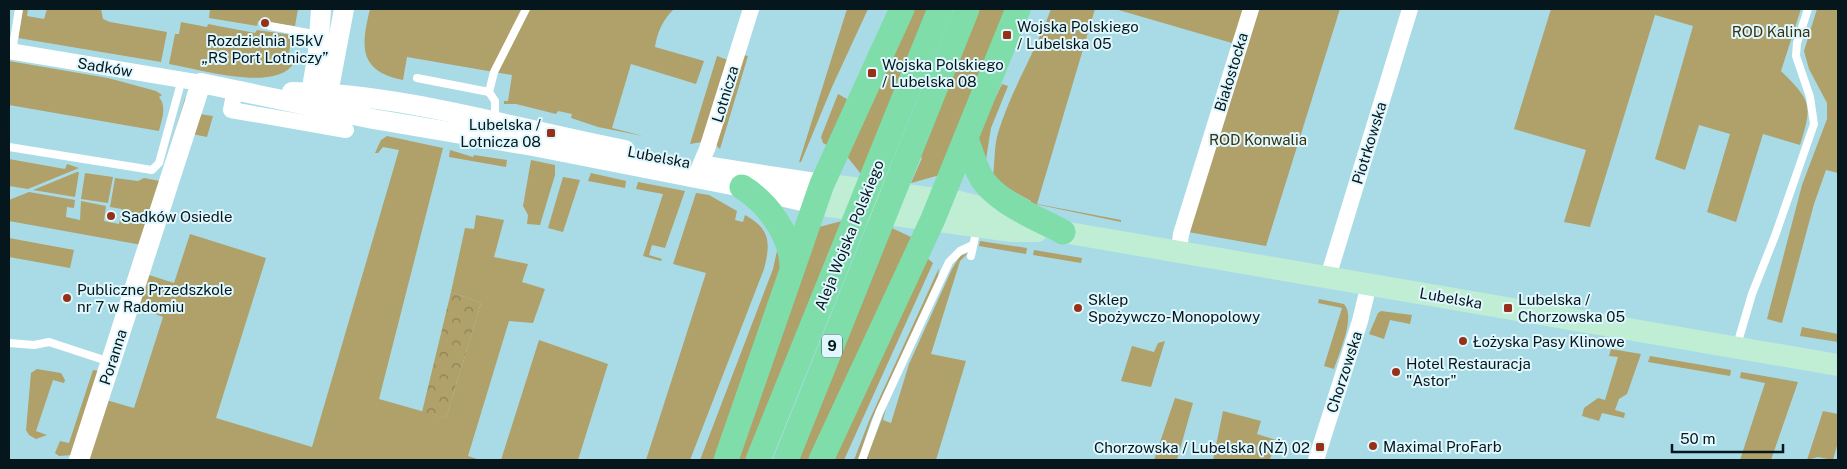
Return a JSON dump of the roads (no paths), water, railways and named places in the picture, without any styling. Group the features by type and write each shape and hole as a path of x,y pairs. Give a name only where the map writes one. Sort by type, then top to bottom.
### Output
{"main road":[{"path":"726,460 818,194 902,9"},
{"name":"Aleja Wojska Polskiego","path":"758,460 940,9"},
{"name":"Aleja Wojska Polskiego","path":"786,460 968,9"},
{"path":"821,460 937,209 1018,9"},
{"path":"966,139 980,176 995,192 1008,202 1063,232"},
{"path":"742,187 755,197 777,222 790,247 792,266"},
{"name":"Lubelska","path":"818,194 937,209 1015,216 1063,232"},
{"name":"Lubelska","path":"937,209 976,235 1012,231 1063,232 1838,365"}],"street":[{"path":"310,94 321,9"},
{"path":"344,9 334,69 339,87 365,98"},
{"name":"Lotnicza","path":"698,171 751,9"},
{"name":"Białostocka","path":"1179,251 1181,234 1251,9"},
{"name":"Piotrkowska","path":"1328,277 1410,9"},
{"name":"Sadków","path":"10,51 191,81"},
{"path":"310,94 334,69"},
{"name":"Lubelska","path":"191,81 245,91 365,98 494,130 818,194"},
{"name":"Poranna","path":"79,460 111,362 191,81"},
{"path":"245,91 231,110 343,121"},
{"name":"Lubelska","path":"310,94 343,121 494,130"},
{"name":"Lubelska","path":"698,171 742,187 818,194"},
{"name":"Chorzowska","path":"1316,460 1360,321 1369,284"}],"lane":[{"path":"10,51 19,9"},
{"path":"489,92 494,72 526,9"},
{"path":"1736,347 1752,294 1775,236 1814,124 1810,97 1796,56 1808,9"},
{"path":"270,26 319,35"},
{"path":"417,78 489,92 495,101 494,130"},
{"path":"9,147 152,170 159,163 191,81"},
{"path":"971,256 976,235"},
{"path":"862,460 879,413 949,262 976,235"},
{"path":"9,343 34,346 49,342 111,362"}],"place":[{"name":"Rozdzielnia 15kV „RS Port Lotniczy”","path":"265,23"},
{"name":"Wojska Polskiego / Lubelska 05","path":"1007,35"},
{"name":"Wojska Polskiego / Lubelska 08","path":"872,73"},
{"name":"Lubelska / Lotnicza 08","path":"551,133"},
{"name":"Sadków Osiedle","path":"111,216"},
{"name":"Publiczne Przedszkole nr 7 w Radomiu","path":"67,298"},
{"name":"Sklep Spożywczo-Monopolowy","path":"1078,308"},
{"name":"Lubelska / Chorzowska 05","path":"1508,308"},
{"name":"Łożyska Pasy Klinowe","path":"1463,341"},
{"name":"Hotel Restauracja \"Astor\"","path":"1396,372"},
{"name":"Maximal ProFarb","path":"1373,446"},
{"name":"Chorzowska / Lubelska (NŻ) 02","path":"1320,447"}],"park label":[{"name":"ROD Kalina","path":"1771,31"},
{"name":"ROD Konwalia","path":"1258,139"}]}
